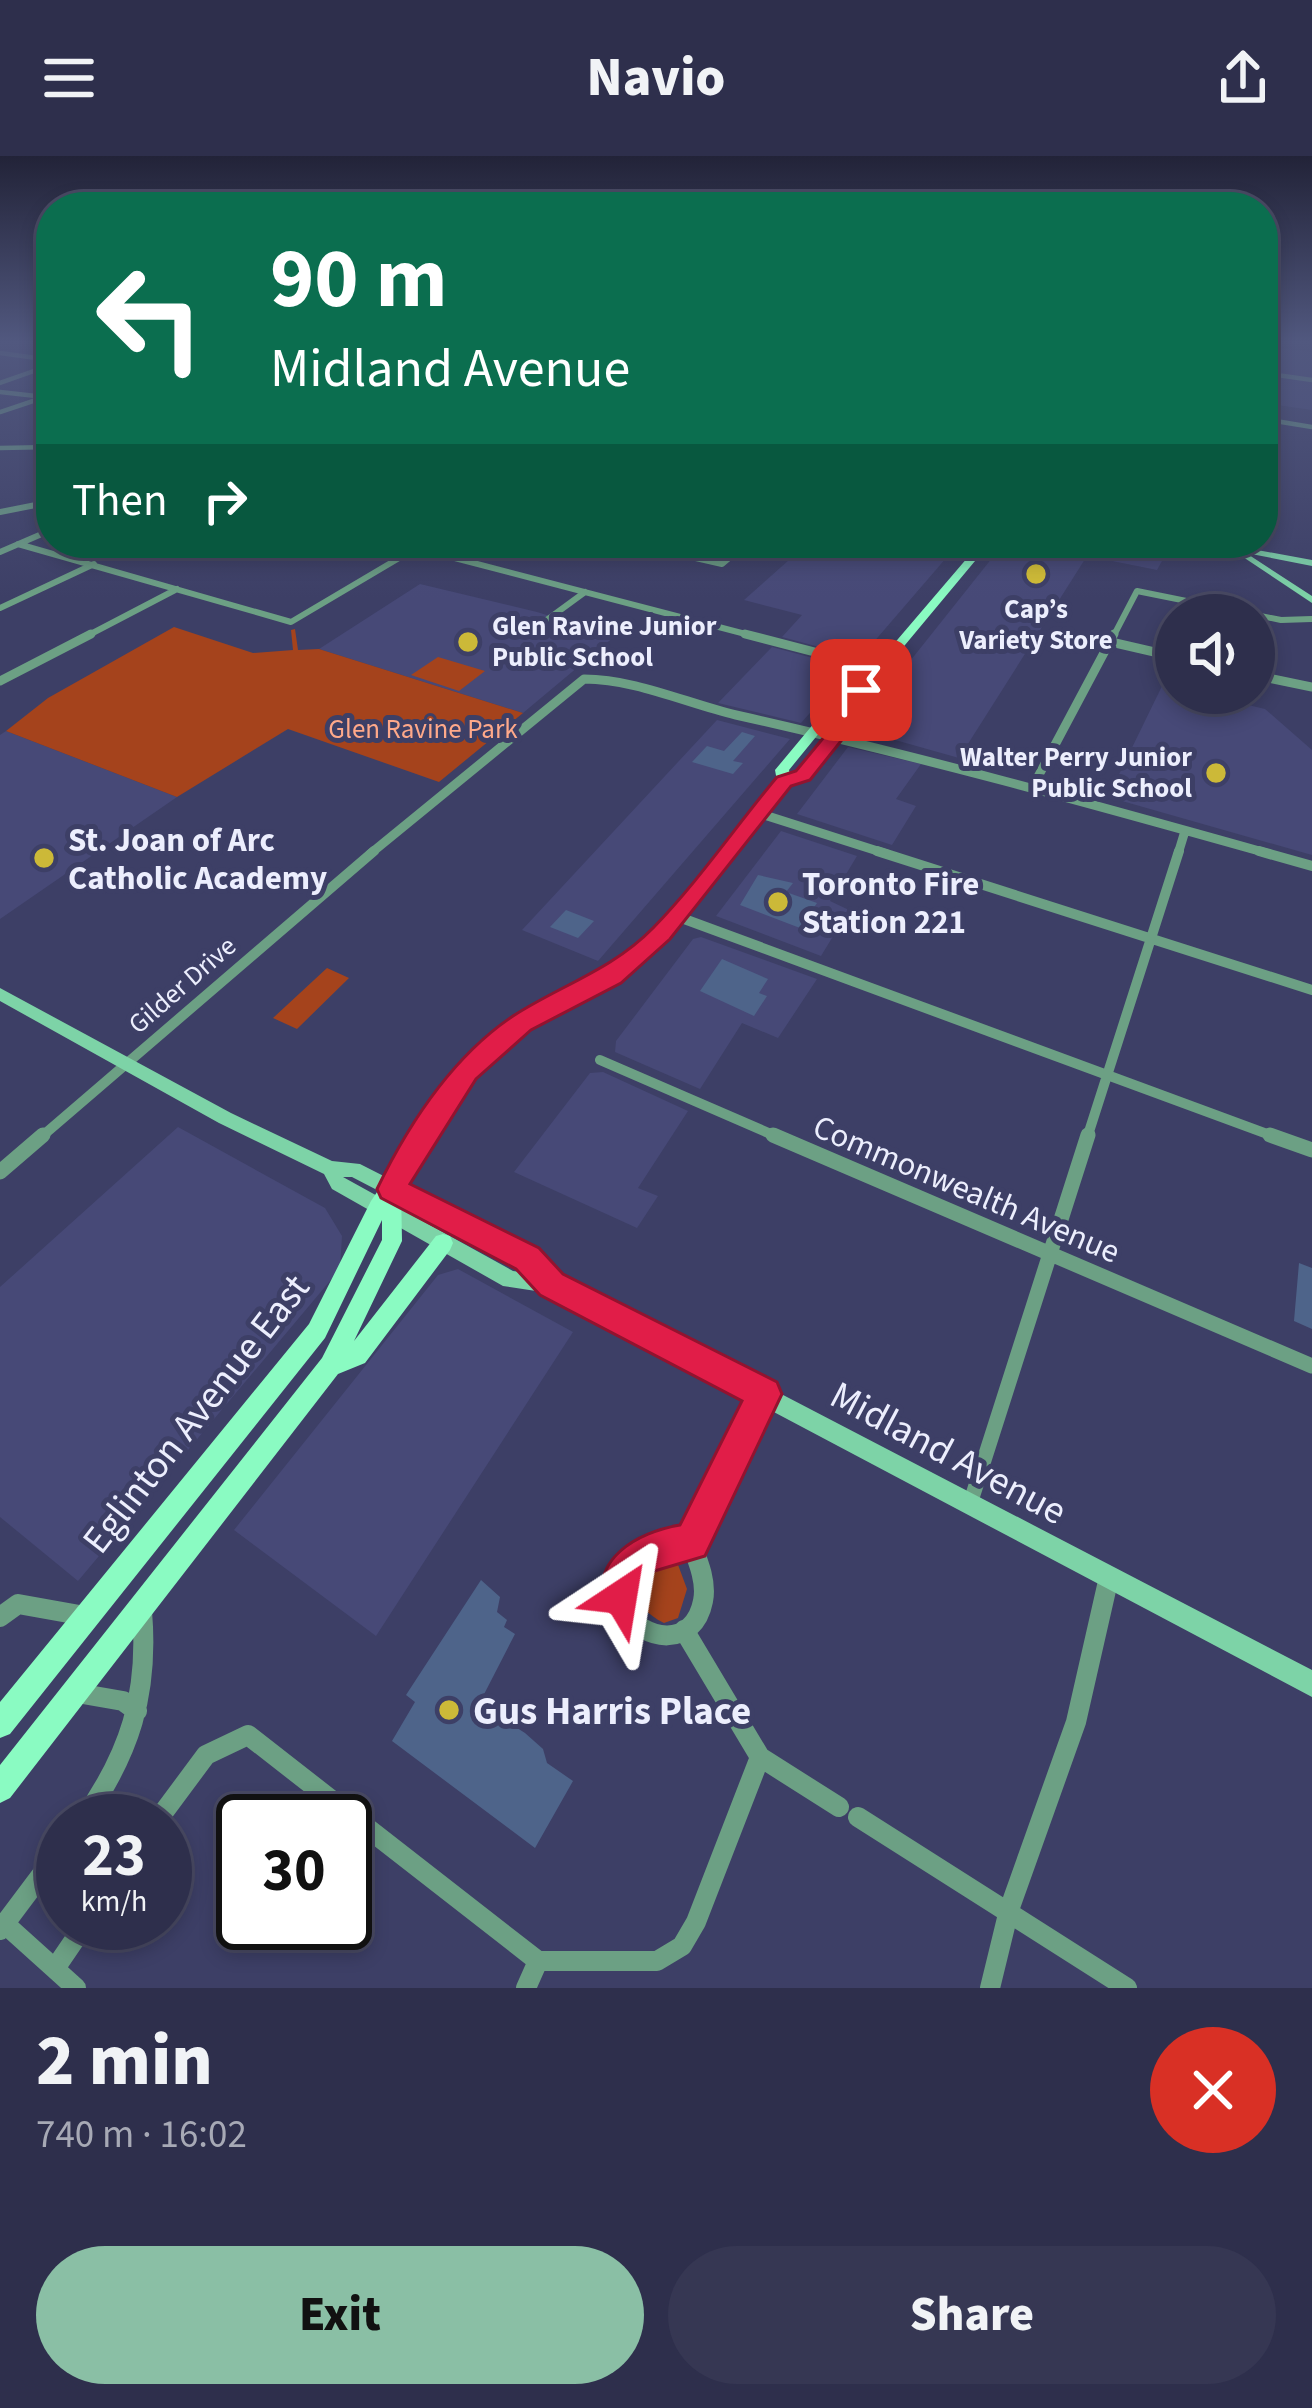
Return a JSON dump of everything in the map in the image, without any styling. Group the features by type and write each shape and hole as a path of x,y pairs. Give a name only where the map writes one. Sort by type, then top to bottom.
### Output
{"main road":[{"path":"1278,557 1308,563"},
{"name":"Eglinton Avenue East","path":"784,781 782,770 812,732 880,669 972,558"},
{"path":"1241,558 1263,570"},
{"path":"1241,558 1312,600"},
{"path":"1263,570 1268,562 1308,563"},
{"name":"Eglinton Avenue East","path":"0,1724 317,1331 429,1124 482,1056 522,1024 612,977 676,916 784,781 803,776 858,708 853,698"},
{"name":"Midland Avenue","path":"0,994 330,1169 338,1184 528,1258 551,1284 1312,1684"},
{"name":"Eglinton Avenue East","path":"0,1788 330,1366 392,1240 387,1204"},
{"name":"Midland Avenue","path":"387,1204 443,1244 510,1280 551,1284"},
{"name":"Eglinton Avenue East","path":"330,1366 357,1354 443,1244"}],"street":[{"path":"0,448 36,448"},
{"path":"0,512 36,505"},
{"path":"0,552 36,536"},
{"path":"18,544 36,548"},
{"path":"75,558 291,622 399,558"},
{"path":"454,558 880,669"},
{"path":"696,558 722,564 729,558"},
{"path":"0,608 95,563"},
{"path":"0,681 178,589"},
{"path":"1032,788 1137,591 1281,620 1312,619"},
{"path":"544,622 585,592"},
{"path":"1112,642 1155,652"},
{"name":"Gilder Drive","path":"128,1063 329,887 584,679 601,678 812,732"},
{"path":"1275,679 1312,687"},
{"path":"812,732 1312,866"},
{"path":"758,813 1312,990"},
{"path":"970,1504 1185,831"},
{"path":"676,916 1312,1150"},
{"name":"Commonwealth Avenue","path":"600,1060 1312,1366"},
{"path":"0,1172 128,1063"},
{"path":"692,1543 650,1550 628,1570 621,1597 627,1619 648,1636 665,1640 693,1623 704,1598 692,1543 764,1394"},
{"path":"989,1988 1009,1910 1076,1722 1109,1577"},
{"path":"0,1617 18,1604 86,1616"},
{"path":"101,1794 128,1755 146,1668 141,1610"},
{"path":"684,1630 760,1757 1127,1988"},
{"path":"75,1692 123,1701 137,1711"},
{"path":"177,1794 210,1749 229,1738 248,1735 538,1961 657,1960 682,1946 696,1922 760,1757"},
{"path":"36,1882 2,1927 76,1988"},
{"path":"56,1967 68,1950"},
{"path":"526,1988 538,1961"}],"shaded area":[{"path":"791,558 946,558 860,658 782,637 802,615 744,600"},
{"path":"992,558 1086,558 959,758 856,729"},
{"path":"1097,558 1164,558 1157,570"},
{"name":"Glen Ravine Junior Public School","path":"420,584 615,636 523,713 319,649"},
{"path":"772,647 850,668 801,723 718,703"},
{"name":"Walter Perry Junior Public School","path":"1155,700 1155,714 1271,714 1312,750 1312,855 1108,797"},
{"path":"717,720 790,739 598,961 522,930"},
{"name":"St. Joan of Arc Catholic Academy","path":"6,731 177,797 0,919 0,735"},
{"path":"848,747 921,764 896,799 916,806 892,845 797,814"},
{"path":"781,831 857,856 830,901 849,910 821,956 716,916"},
{"path":"701,937 817,979 778,1038 742,1023 700,1089 615,1052 616,1041 693,939"},
{"path":"603,1072 688,1111 638,1188 658,1196 637,1228 514,1172 590,1073"},
{"path":"178,1127 325,1208 342,1236 340,1269 78,1581 0,1517 0,1287"},
{"path":"458,1269 573,1332 376,1636 234,1530 438,1275"}],"green space":[{"name":"Glen Ravine Park","path":"174,627 253,653 293,650 291,630 295,629 298,650 319,649 523,713 439,782 288,729 177,797 6,731 48,698"},
{"path":"438,657 485,671 459,691 411,675"},
{"path":"327,968 349,978 297,1029 273,1018"},
{"path":"664,1561 677,1562 687,1589 678,1618 664,1623 644,1608 638,1592 645,1576"}],"building":[{"path":"742,732 755,736 733,761 743,763 733,774 692,762 707,746 724,751"},
{"name":"Toronto Fire Station 221","path":"758,875 793,883 786,892 817,903 800,928 740,905"},
{"path":"566,910 594,921 578,938 550,927"},
{"path":"722,959 768,979 759,993 767,996 754,1016 700,991"},
{"path":"1299,1263 1312,1268 1312,1329 1294,1321"},
{"name":"Gus Harris Place","path":"481,1580 500,1597 497,1612 507,1620 504,1627 515,1634 479,1704 525,1733 543,1749 547,1763 573,1781 535,1848 392,1741 415,1702 406,1695"}],"place":[{"name":"Cap’s Variety Store","path":"1036,574"},
{"name":"Glen Ravine Junior Public School","path":"468,642"},
{"name":"Walter Perry Junior Public School","path":"1216,773"},
{"name":"St. Joan of Arc Catholic Academy","path":"44,858"},
{"name":"Toronto Fire Station 221","path":"778,902"},
{"name":"Gus Harris Place","path":"449,1710"}],"route":[{"path":"621,1597 628,1570 638,1558 671,1544 692,1543 764,1394 551,1284 528,1258 392,1189 429,1124 467,1072 522,1024 612,977 662,934 784,781 803,776 858,708 853,698 861,690"}]}
